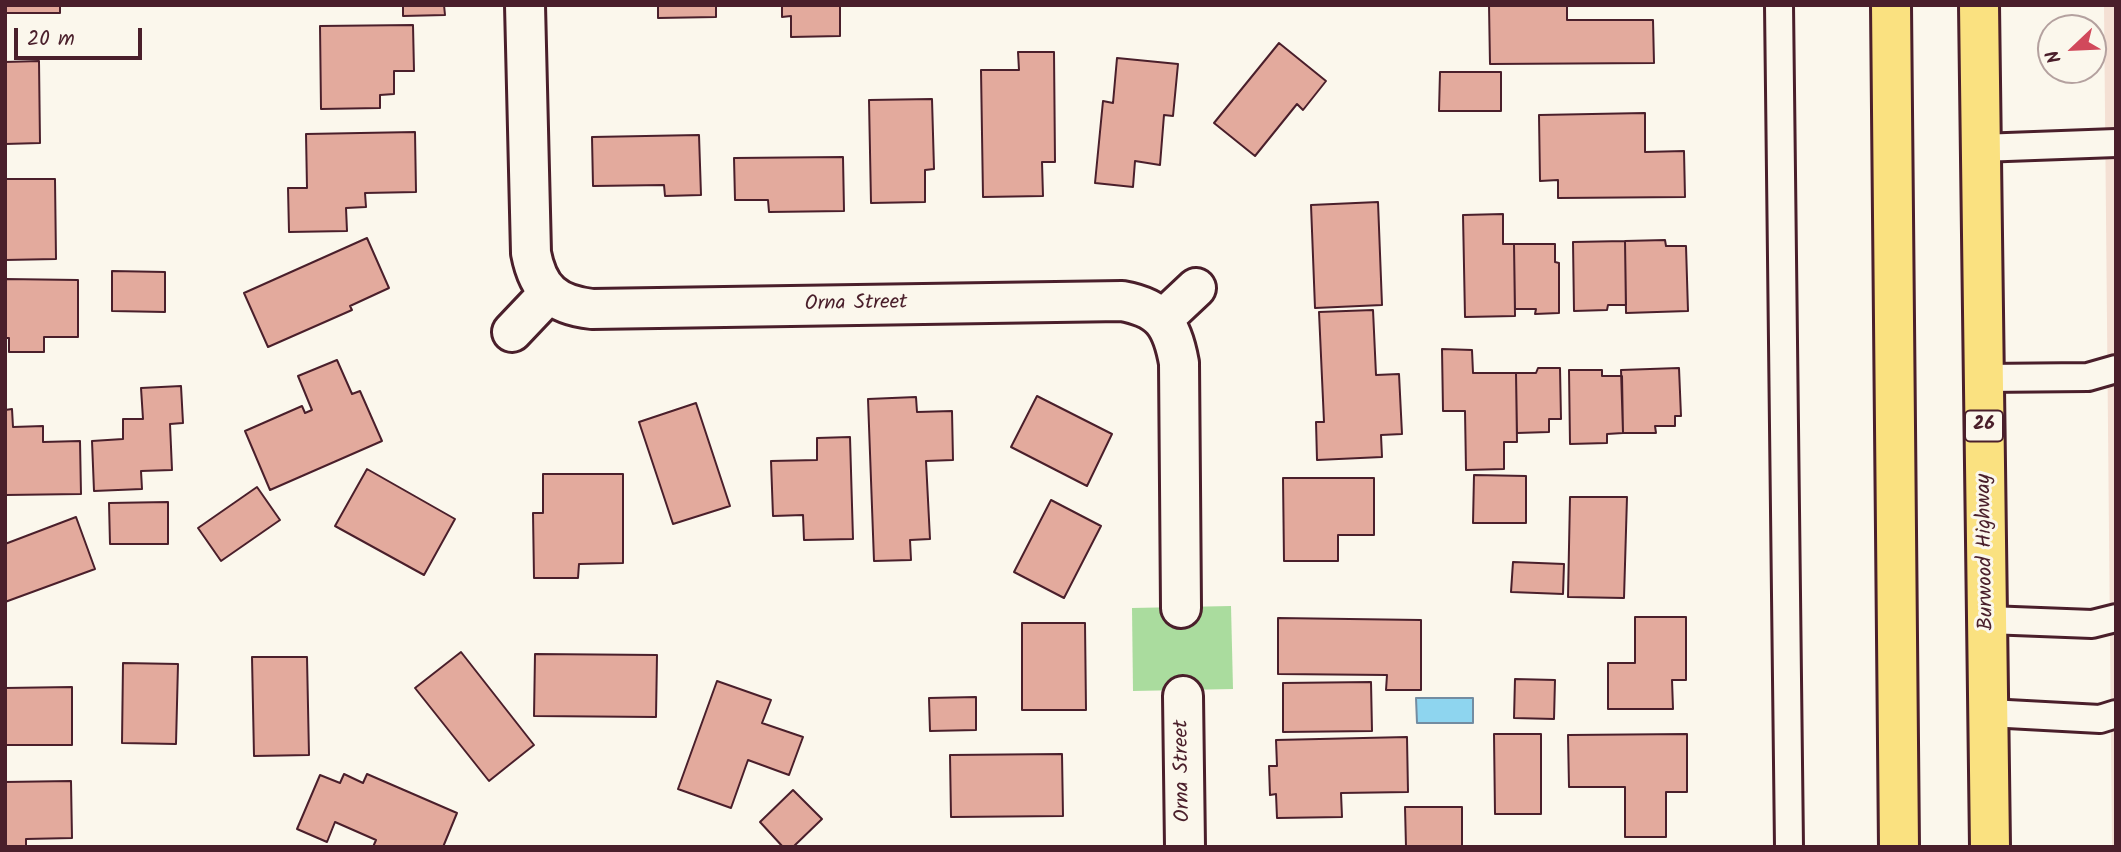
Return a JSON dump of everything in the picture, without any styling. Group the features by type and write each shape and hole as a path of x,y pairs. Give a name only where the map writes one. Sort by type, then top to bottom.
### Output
{"highway":[{"path":"1891,5 1899,847"},
{"name":"Burwood Highway","path":"1979,5 1990,847"}],"street":[{"path":"512,332 549,293 539,280 533,265 529,237 525,5"},
{"path":"1181,608 1179,363 1173,335 1163,319 1196,288"},
{"name":"Orna Street","path":"549,293 573,307 592,309 1122,301 1139,304 1163,319"},
{"name":"Orna Street","path":"1183,696 1185,847"}],"lane":[{"path":"1779,5 1789,847"},
{"path":"1980,148 2116,143"},
{"path":"1984,378 2088,377 2116,369"},
{"path":"1988,620 2092,624 2116,618"},
{"path":"1990,713 2100,719 2116,714"}],"shaded area":[{"path":"2104,5 2116,5 2116,847 2112,847 2105,84 2107,84 2107,14 2104,14"}],"green space":[{"path":"1231,606 1233,689 1133,691 1132,608"}],"water":[{"path":"1416,698 1473,698 1473,723 1417,723"}],"building":[{"path":"5,5 60,5 60,13 5,13"},
{"path":"403,5 444,5 445,15 403,16"},
{"path":"658,5 716,5 716,17 658,18"},
{"path":"782,5 840,5 840,36 791,37 791,16 782,17"},
{"path":"1489,5 1567,5 1567,20 1653,20 1654,63 1490,64"},
{"path":"413,25 414,71 394,71 394,94 380,95 380,108 321,109 320,26"},
{"path":"1279,43 1326,81 1303,110 1297,104 1255,156 1214,123"},
{"path":"1018,52 1054,52 1055,162 1042,162 1043,196 983,197 981,70 1019,70"},
{"path":"1117,58 1178,64 1173,116 1164,115 1160,165 1135,161 1133,187 1095,183 1103,101 1113,103"},
{"path":"39,61 40,143 5,144 5,62"},
{"path":"1440,72 1501,72 1501,111 1439,111"},
{"path":"932,99 934,169 925,170 925,202 871,203 869,100"},
{"path":"1645,113 1645,152 1684,151 1685,197 1558,198 1558,180 1540,181 1539,115"},
{"path":"415,132 416,192 365,193 366,207 346,208 347,231 289,232 288,188 307,188 306,134"},
{"path":"699,135 701,195 665,196 664,185 593,186 592,137"},
{"path":"843,157 844,211 769,212 768,200 735,200 734,158"},
{"path":"5,179 55,179 56,259 5,260"},
{"path":"1378,202 1382,305 1315,308 1311,205"},
{"path":"1503,214 1503,244 1514,244 1515,316 1465,317 1463,215"},
{"path":"367,238 389,288 350,306 352,310 268,347 244,293"},
{"path":"1665,240 1666,246 1686,246 1688,311 1626,313 1625,241"},
{"path":"1625,241 1626,305 1608,305 1607,310 1574,311 1573,242"},
{"path":"1514,244 1555,244 1555,262 1559,263 1559,313 1535,314 1536,309 1515,309"},
{"path":"112,271 165,272 165,312 112,311"},
{"path":"5,279 78,280 78,337 44,337 44,352 9,352 9,338 5,338"},
{"path":"1373,310 1376,375 1399,374 1402,434 1381,435 1382,457 1317,460 1316,422 1324,422 1319,312"},
{"path":"1442,349 1472,350 1473,373 1516,373 1517,442 1504,442 1504,469 1466,470 1465,411 1443,411"},
{"path":"337,360 352,394 360,391 382,441 270,490 245,431 302,406 305,413 312,410 298,376"},
{"path":"1538,368 1560,368 1561,419 1549,419 1549,432 1517,433 1516,373 1536,373"},
{"path":"1679,368 1681,416 1675,416 1675,426 1655,426 1656,433 1623,433 1621,370"},
{"path":"1569,370 1602,370 1602,376 1622,376 1623,433 1607,434 1607,443 1570,444"},
{"path":"181,386 183,423 170,424 172,470 141,471 142,489 94,491 92,441 123,439 123,419 143,419 141,388"},
{"path":"1037,396 1112,434 1087,486 1011,447"},
{"path":"916,397 917,412 952,411 953,460 926,461 930,539 910,540 911,560 874,561 868,399"},
{"path":"696,403 730,506 673,524 639,422"},
{"path":"12,409 13,427 43,426 43,442 80,441 81,494 5,495 5,410"},
{"path":"850,437 853,539 804,540 803,515 773,516 771,461 817,460 817,438"},
{"path":"367,469 455,519 424,575 335,526"},
{"path":"543,474 623,474 623,563 579,564 578,578 534,578 533,513 543,513"},
{"path":"1474,475 1526,476 1526,523 1473,523"},
{"path":"1283,478 1374,478 1374,535 1338,535 1338,561 1284,561"},
{"path":"257,487 280,520 221,561 198,528"},
{"path":"1570,497 1627,497 1624,598 1568,597"},
{"path":"1051,500 1101,526 1064,598 1014,572"},
{"path":"168,502 168,544 110,544 109,503"},
{"path":"76,517 95,569 5,602 5,544"},
{"path":"1513,562 1564,564 1563,594 1511,592"},
{"path":"1635,617 1686,617 1686,680 1672,680 1673,709 1608,709 1608,663 1635,663"},
{"path":"1278,618 1421,620 1421,690 1386,690 1387,675 1278,674"},
{"path":"1022,623 1085,623 1086,710 1022,710"},
{"path":"461,652 534,745 489,781 415,688"},
{"path":"535,654 657,655 656,717 534,716"},
{"path":"252,657 307,657 309,755 254,756"},
{"path":"123,663 178,664 176,744 122,743"},
{"path":"1515,679 1555,680 1554,719 1514,718"},
{"path":"717,681 771,700 762,723 803,737 789,775 748,760 731,808 678,789"},
{"path":"1371,682 1372,731 1283,732 1283,683"},
{"path":"72,687 72,745 5,745 5,688"},
{"path":"976,697 976,730 930,731 929,698"},
{"path":"1494,734 1541,734 1541,814 1495,814"},
{"path":"1687,734 1687,792 1666,792 1666,837 1625,837 1625,787 1569,787 1568,735"},
{"path":"1407,737 1408,792 1341,793 1342,817 1277,818 1276,794 1270,795 1269,766 1277,766 1276,740"},
{"path":"1062,754 1063,816 951,817 950,755"},
{"path":"344,774 363,783 367,774 457,813 443,847 373,847 376,840 335,822 327,842 297,829 320,775 340,783"},
{"path":"71,781 72,838 26,839 26,847 5,847 5,782"},
{"path":"793,790 822,819 793,847 783,847 760,822"},
{"path":"1405,807 1462,807 1462,847 1406,847"}]}
